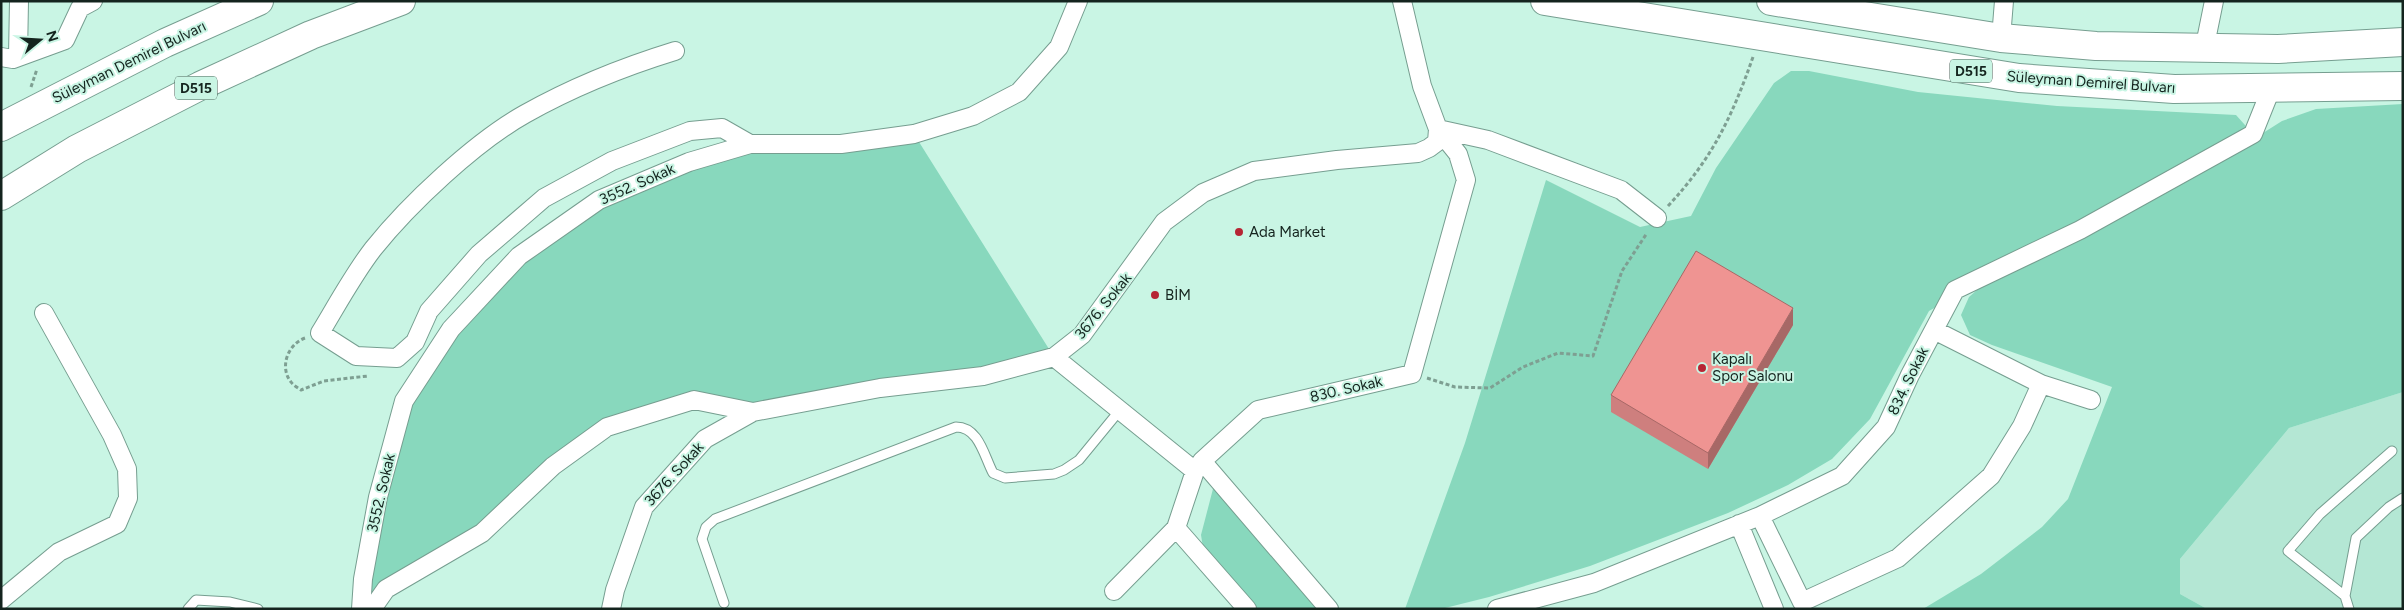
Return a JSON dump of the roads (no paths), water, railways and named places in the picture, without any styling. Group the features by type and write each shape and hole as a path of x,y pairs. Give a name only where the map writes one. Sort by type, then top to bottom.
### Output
{"highway":[{"name":"Süleyman Demirel Bulvarı","path":"1,127 165,43 259,1"},
{"name":"D515","path":"1,196 77,149 200,86 311,35 401,1"},
{"name":"Süleyman Demirel Bulvarı","path":"1544,1 2018,78 2174,89 2403,86"},
{"path":"1771,1 1861,9 2002,38 2096,46 2204,50 2278,49 2403,42"}],"street":[{"path":"19,1 10,57 65,40 80,8 93,1"},
{"name":"3552. Sokak","path":"361,609 362,579 378,497 404,401 452,329 519,256 600,200 689,162 750,144 841,144 914,134 973,116 1020,92 1059,47 1078,1"},
{"path":"1402,1 1422,86 1438,129 1488,140 1621,190 1657,218"},
{"path":"2002,38 2004,1"},
{"path":"2204,50 2214,1"},
{"path":"675,50 619,68 572,90 524,114 481,145 427,190 373,250 320,333 356,356 397,358 415,342 429,311 479,254 544,198 612,161 690,131 722,128 750,144"},
{"name":"834. Sokak","path":"1497,609 1594,583 1760,516 1842,476 1886,427 1955,290 2080,230 2253,134 2270,89"},
{"name":"3676. Sokak","path":"611,609 615,590 644,507 705,439 753,412 880,388 982,376 1054,357 1082,335 1164,222 1204,193 1254,171 1337,160 1418,153 1438,142 1438,129"},
{"name":"830. Sokak","path":"1114,591 1176,528 1199,466 1258,410 1412,374 1466,180 1458,154 1438,129"},
{"path":"1,600 59,552 117,524 128,498 127,469 112,435 44,313"},
{"path":"1934,330 2041,384 2091,400"},
{"path":"1054,357 1120,410 1199,466 1329,609"},
{"path":"1760,516 1802,602 1898,558 1991,476 2022,426 2041,384"},
{"path":"372,609 386,589 482,533 553,466 607,427 694,400 753,412"},
{"path":"714,404 720,431"},
{"path":"1739,524 1774,609"},
{"path":"1176,528 1247,609"}],"lane":[{"path":"724,603 702,539 706,528 715,519 956,427 969,430 976,436 993,473 1005,478 1054,474 1079,460 1120,410"},
{"path":"2345,596 2288,551 2320,514 2392,451"},
{"path":"2349,609 2345,596 2356,538 2389,507 2403,498"},
{"path":"188,609 196,600 230,602 258,609"}],"place":[{"name":"Ada Market","path":"1239,232"},
{"name":"BİM","path":"1155,295"},
{"name":"Kapalı Spor Salonu","path":"1702,368"}]}
